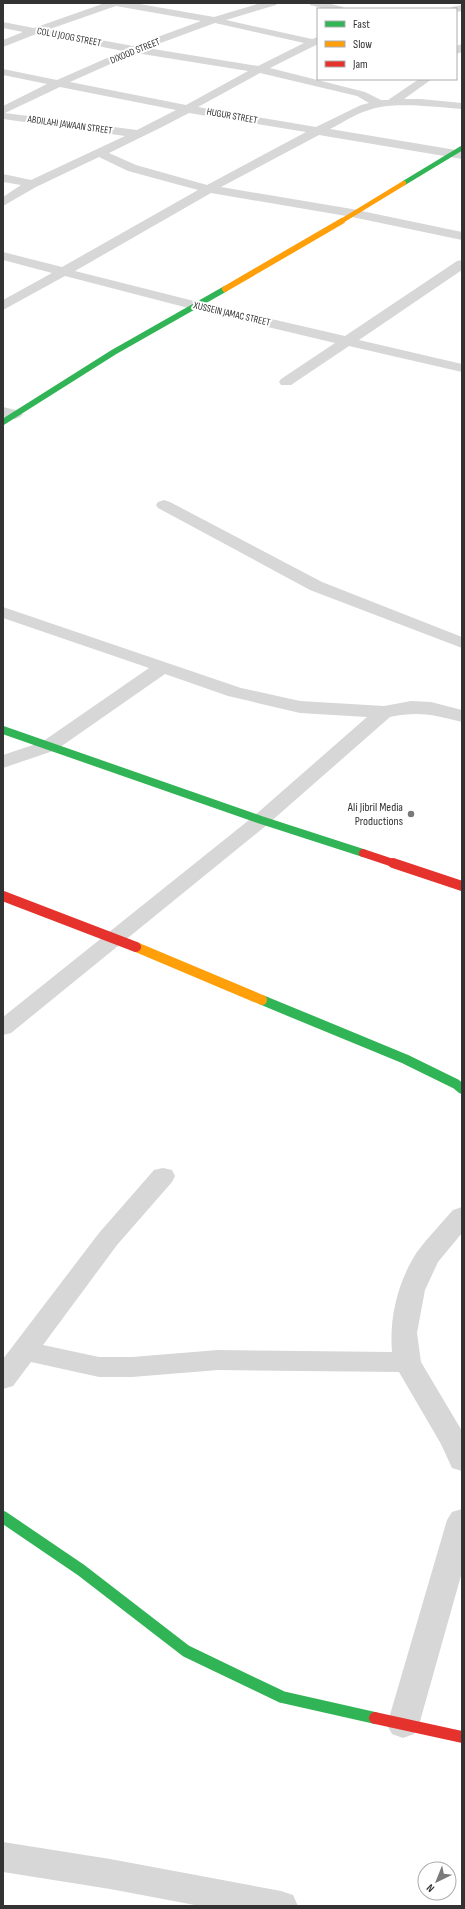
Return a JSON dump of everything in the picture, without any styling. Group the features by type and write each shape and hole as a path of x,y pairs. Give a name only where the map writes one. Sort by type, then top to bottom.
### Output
{"street":[{"path":"3,44 35,31 115,3 214,20 315,41"},
{"name":"DIXOOD STREET","path":"3,110 58,83 136,50 214,20 272,3"},
{"path":"314,3 336,8"},
{"name":"COL U JOOG STREET","path":"3,25 136,50 259,69 361,94 379,104"},
{"path":"3,202 32,184 100,153 188,109 259,69 280,60 315,41"},
{"name":"HUGUR STREET","path":"3,72 188,109 457,154"},
{"path":"392,103 425,80"},
{"path":"3,306 209,189 365,107 379,104 421,102 462,106"},
{"name":"ABDILAHI JAWAAN STREET","path":"3,116 138,134"},
{"path":"7,416 114,352 302,245 352,213 457,154 462,148"},
{"path":"100,153 132,168 209,189 352,213 462,236"},
{"path":"3,178 32,184"},
{"name":"XUSSEIN JAMAC STREET","path":"3,256 196,306 462,368"},
{"path":"286,382 462,264"},
{"path":"164,505 316,586 462,643"},
{"path":"3,612 235,692 300,708 384,712 411,707 431,708 462,716"},
{"path":"3,762 49,746 163,667"},
{"path":"3,1028 261,820 384,712"},
{"path":"3,730 261,820 462,886"},
{"path":"3,896 114,938 405,1059 456,1084 462,1089"},
{"path":"3,1379 108,1239 163,1176"},
{"path":"462,1216 427,1258 412,1290 404,1333 407,1362 455,1443 462,1460"},
{"path":"25,1351 99,1367 132,1367 218,1360 407,1362"},
{"path":"3,1517 81,1570 186,1651 282,1697 462,1737"},
{"path":"403,1724 462,1520"},
{"path":"3,1857 110,1874 281,1906"}],"traffic: fast":[{"path":"404,183 462,148"},
{"path":"3,422 114,352 225,289"},
{"path":"3,730 261,820 363,853"},
{"path":"262,1000 405,1059 456,1084 462,1089"},
{"path":"3,1517 81,1570 186,1651 282,1697 375,1718"}],"traffic: slow":[{"path":"225,289 302,245 404,183"},
{"path":"136,947 262,1000"}],"traffic: jam":[{"path":"363,853 462,886"},
{"path":"3,896 136,947"},
{"path":"375,1718 462,1737"}],"place":[{"name":"Ali Jibril Media Productions","path":"411,814"}]}
